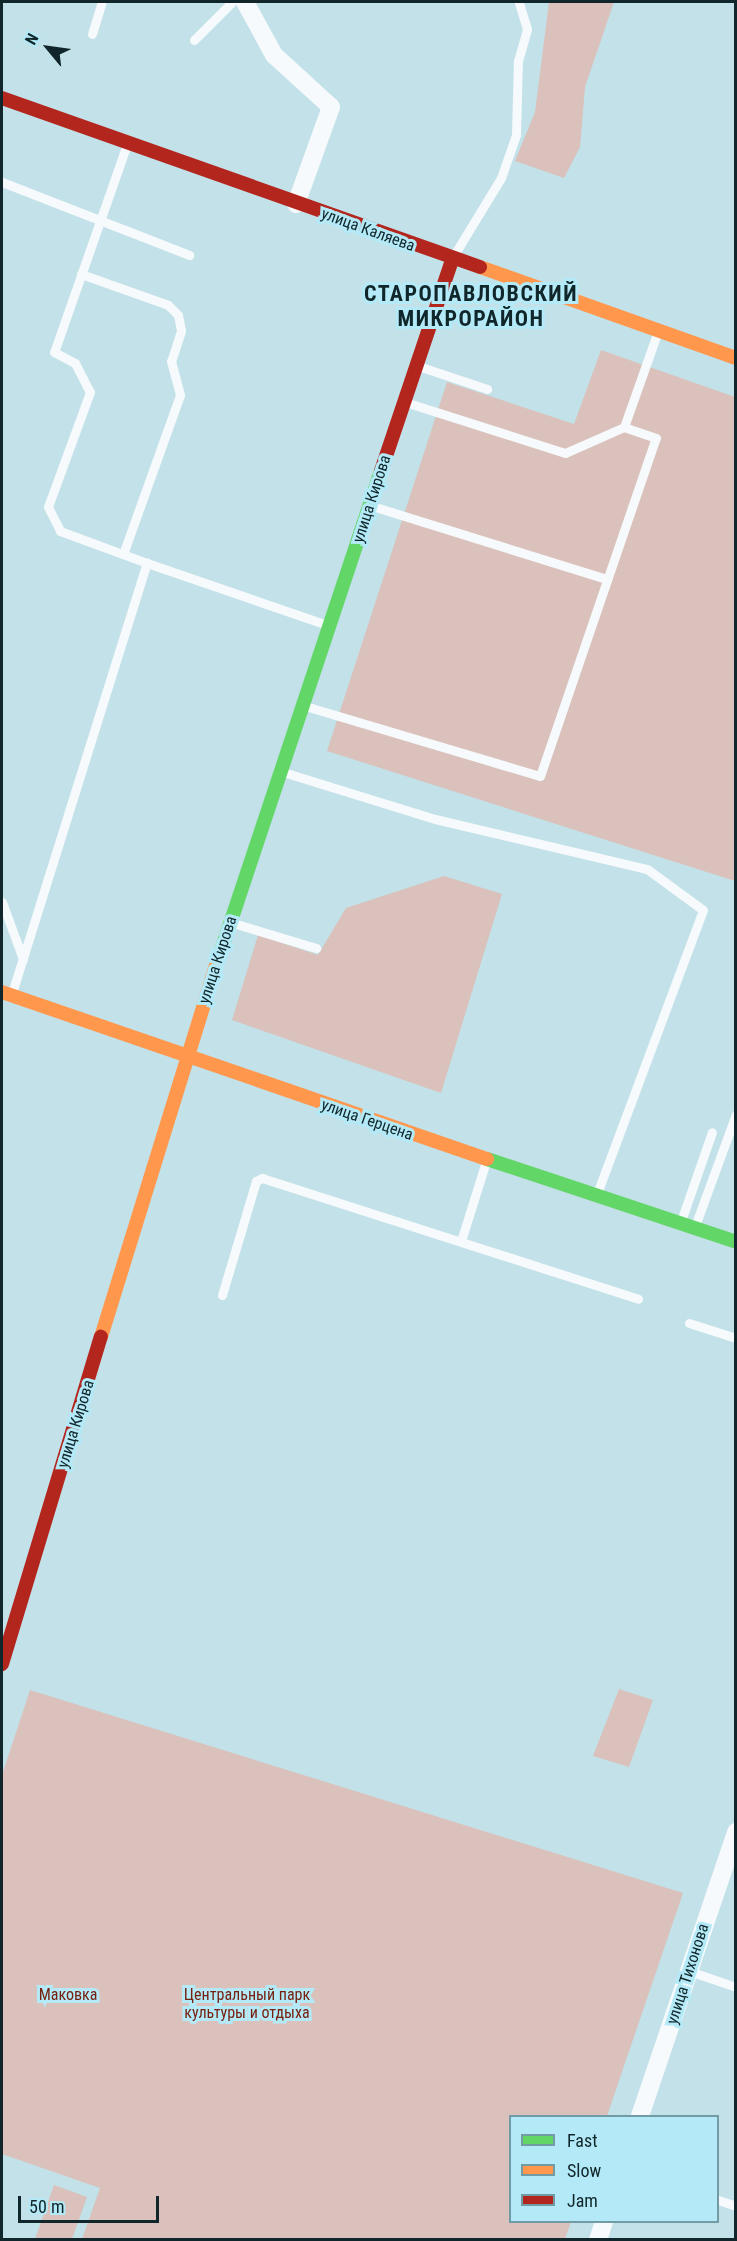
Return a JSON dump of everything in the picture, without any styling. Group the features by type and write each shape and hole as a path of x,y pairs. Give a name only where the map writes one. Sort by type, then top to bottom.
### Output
{"street":[{"path":"243,2 274,55 331,106 296,204"},
{"name":"улица Каляева","path":"2,98 452,260 735,358"},
{"name":"улица Кирова","path":"2,1664 185,1059 452,260"},
{"name":"улица Герцена","path":"7,994 185,1059 735,1242"},
{"name":"улица Тихонова","path":"640,2115 735,1832"},
{"path":"597,2240 604,2223"}],"lane":[{"path":"92,34 102,2"},
{"path":"194,40 243,2"},
{"path":"452,260 501,178 516,135 518,61 527,29 519,2"},
{"path":"128,143 54,352 75,363 90,392 48,507 60,531 329,626"},
{"path":"2,182 189,255"},
{"path":"81,274 168,305 178,315 181,331 171,361 180,395 123,554"},
{"path":"624,427 658,331"},
{"path":"417,365 487,389"},
{"path":"303,706 540,776 656,438 624,427 565,453 405,401"},
{"path":"370,505 607,579"},
{"path":"7,994 23,959 147,563"},
{"path":"281,771 435,819 647,869 703,910 596,1196"},
{"path":"2,902 23,959"},
{"path":"231,923 316,948"},
{"path":"694,1228 735,1114"},
{"path":"680,1224 712,1132"},
{"path":"460,1241 486,1160"},
{"path":"222,1295 259,1179 638,1299"},
{"path":"689,1323 735,1338"},
{"path":"689,1971 735,1987"},
{"path":"719,2201 735,2206"}],"green space":[{"path":"549,2 614,2 585,87 580,147 564,178 515,161 535,112"},
{"path":"601,350 735,397 735,881 327,751 447,382 574,424"},
{"path":"444,876 502,894 441,1093 232,1020 258,935 318,955 346,908"},
{"path":"619,1689 653,1700 629,1767 593,1756"},
{"name":"Центральный парк культуры и отдыха","path":"30,1690 683,1893 607,2115 509,2115 509,2223 571,2223 565,2239 82,2239 100,2188 2,2154 2,1775"},
{"path":"54,2185 87,2197 72,2239 35,2239"}],"traffic: fast":[{"path":"217,963 381,471"},
{"path":"487,1159 736,1242"}],"traffic: slow":[{"path":"480,267 736,358"},
{"path":"101,1337 217,963"},
{"path":"2,992 487,1159"}],"traffic: jam":[{"path":"2,98 480,267"},
{"path":"381,471 452,260"},
{"path":"2,1664 101,1337"}],"district":[{"name":"СТАРОПАВЛОВСКИЙ МИКРОРАЙОН","path":"471,306"}],"park label":[{"name":"Маковка","path":"68,1995"}]}
